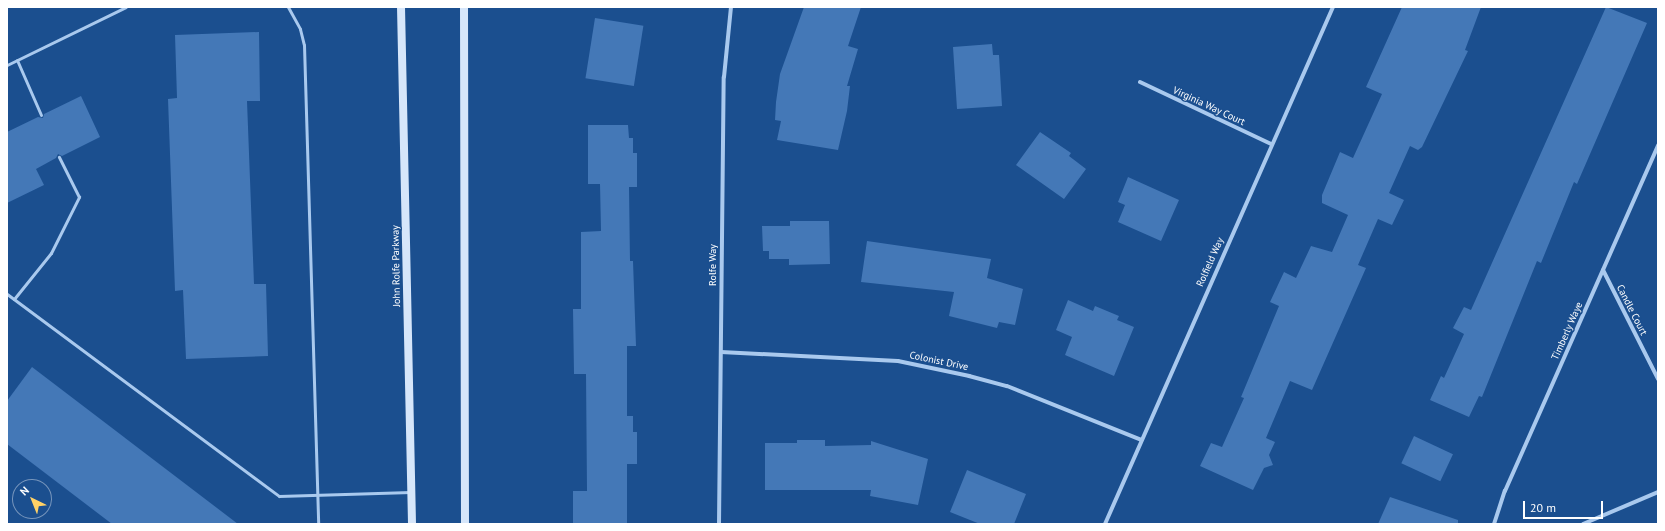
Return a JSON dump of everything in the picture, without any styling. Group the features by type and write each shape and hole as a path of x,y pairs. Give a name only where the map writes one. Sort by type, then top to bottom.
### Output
{"main road":[{"name":"John Rolfe Parkway","path":"401,7 412,524"},
{"path":"464,7 464,524"}],"street":[{"name":"Rolfe Way","path":"719,524 724,77 731,7"},
{"name":"Rolfield Way","path":"1105,524 1271,144 1333,7"},
{"name":"Virginia Way Court","path":"1140,82 1271,144"},
{"name":"Timberly Waye","path":"1494,524 1505,491 1658,146"},
{"name":"Candle Court","path":"1603,270 1658,379"},
{"name":"Colonist Drive","path":"722,352 898,361 969,376 1007,386 1141,440"},
{"path":"1583,524 1658,492"}],"lane":[{"path":"7,65 126,7"},
{"path":"288,7 300,29 304,45 318,524"},
{"path":"17,60 41,115"},
{"path":"14,299 51,253 79,197 59,157"},
{"path":"7,294 279,496 317,497 411,492"}],"building":[{"path":"804,7 861,7 848,46 858,49 847,86 850,86 847,111 838,150 777,140 781,121 775,120 780,74"},
{"path":"1402,7 1481,7 1465,50 1468,51 1422,147 1418,150 1410,146 1389,193 1404,200 1392,225 1378,219 1358,265 1366,268 1312,390 1290,381 1266,438 1275,442 1269,455 1273,465 1264,468 1253,490 1200,466 1211,443 1222,447 1244,398 1241,397 1279,306 1270,302 1284,272 1296,278 1311,246 1332,252 1348,215 1322,203 1322,195 1340,152 1353,158 1382,94 1366,87"},
{"path":"1606,7 1647,23 1577,184 1574,182 1541,263 1537,261 1482,397 1479,396 1469,417 1430,400 1441,376 1444,378 1464,334 1453,328 1464,307 1471,310"},
{"path":"595,18 643,26 634,86 585,78"},
{"path":"259,32 260,101 247,101 254,284 266,284 268,356 186,359 183,290 175,291 168,99 177,98 175,35"},
{"path":"992,44 993,55 999,55 1002,106 957,109 953,47"},
{"path":"81,96 100,137 62,156 58,154 56,158 36,169 44,185 7,203 7,132 38,117 43,118 44,114"},
{"path":"588,125 628,125 629,138 633,138 633,153 637,153 637,187 629,187 630,261 633,261 636,346 627,346 627,416 633,416 633,432 637,432 637,464 627,464 627,524 573,524 573,491 587,491 586,374 574,374 573,309 581,309 581,232 601,231 600,184 588,184"},
{"path":"1040,132 1071,153 1069,156 1086,169 1064,199 1016,165"},
{"path":"1128,177 1179,200 1161,241 1118,222 1125,205 1118,202"},
{"path":"790,221 829,221 830,264 789,265 789,259 769,259 769,251 763,251 762,226 790,226"},
{"path":"867,241 991,259 987,278 1023,289 1015,325 999,322 997,328 949,316 954,292 861,282"},
{"path":"1068,300 1093,311 1095,306 1119,316 1117,320 1134,327 1114,376 1065,355 1072,337 1056,330"},
{"path":"32,367 238,524 112,524 7,444 7,401"},
{"path":"1414,436 1453,454 1440,481 1401,463"},
{"path":"797,440 825,440 825,446 871,445 871,441 928,459 918,505 870,496 871,490 765,490 765,443 797,443"},
{"path":"967,470 1026,494 1014,524 980,524 950,512"},
{"path":"1390,497 1458,520 1458,524 1378,524"}]}
